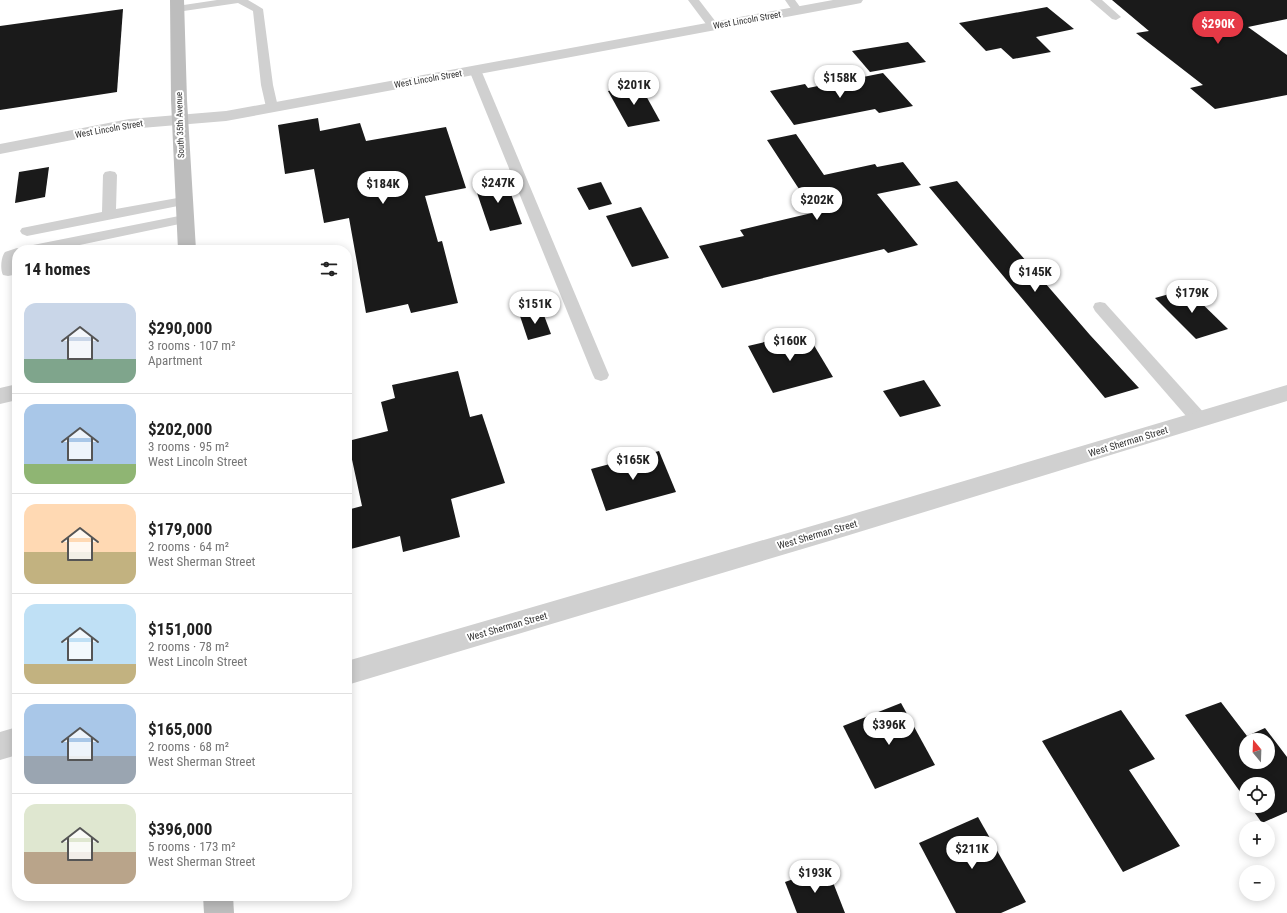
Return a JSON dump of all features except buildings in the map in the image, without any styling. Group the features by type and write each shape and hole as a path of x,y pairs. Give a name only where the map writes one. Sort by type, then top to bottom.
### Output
{"main road":[{"name":"South 35th Avenue","path":"177,5 180,120 187,245"},
{"path":"218,901 219,913"}],"street":[{"name":"West Lincoln Street","path":"0,149 129,124 226,116 272,108 713,26 794,5 856,0"},
{"path":"0,396 12,393"},
{"name":"West Sherman Street","path":"352,672 1287,393"},
{"path":"0,746 12,742"}],"lane":[{"path":"177,5 239,0 258,9 267,85 272,108"},
{"path":"693,0 713,26"},
{"path":"1095,0 1116,17"},
{"path":"475,70 601,375"},
{"path":"110,175 110,215"},
{"path":"27,231 184,200"},
{"path":"57,245 184,219"},
{"path":"8,271 10,255 12,254"},
{"path":"1100,307 1199,420"}]}
